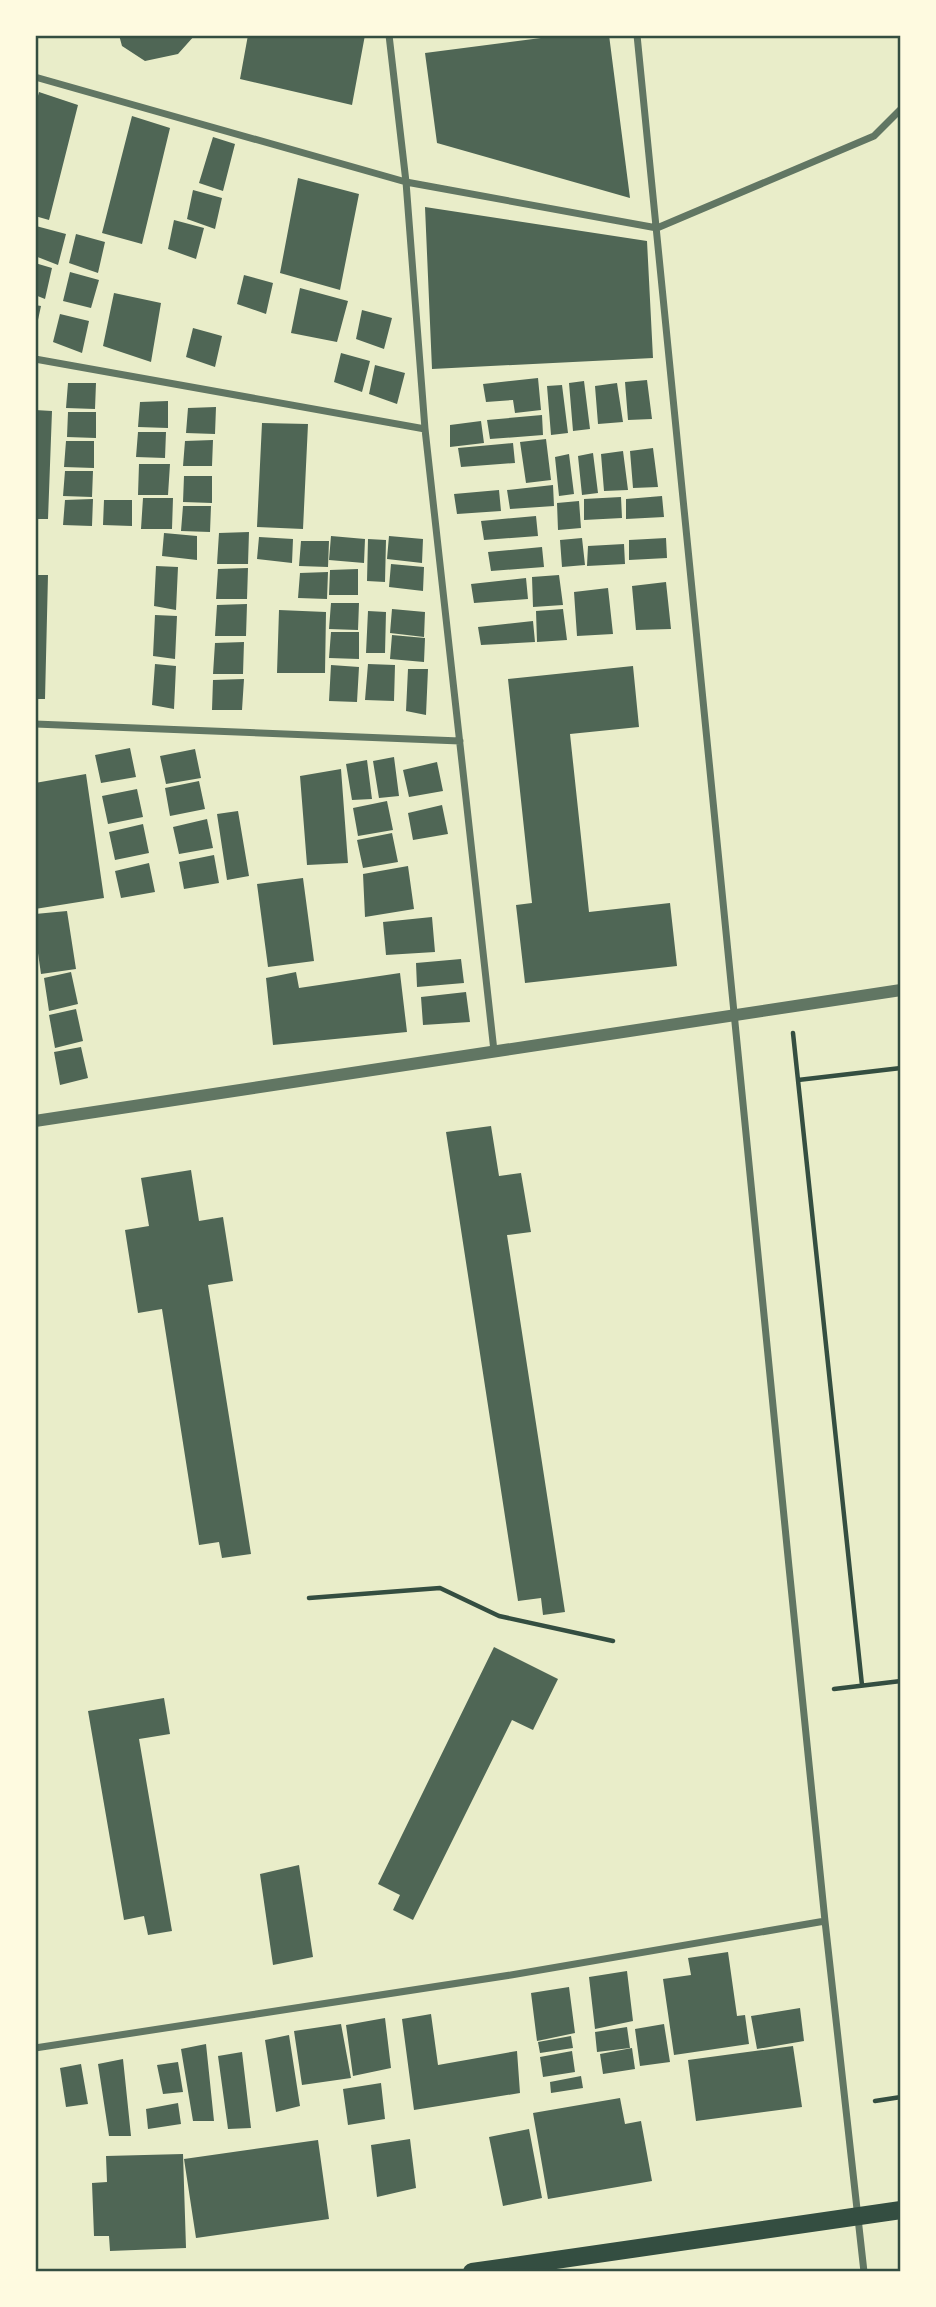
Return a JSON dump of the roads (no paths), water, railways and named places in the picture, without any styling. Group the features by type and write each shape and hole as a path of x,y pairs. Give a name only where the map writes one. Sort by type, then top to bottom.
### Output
{"main road":[{"path":"472,2272 901,2210"}],"street":[{"path":"389,35 406,182 425,429 494,1051"},
{"path":"637,35 733,1016 825,1921 864,2272"},
{"path":"35,77 406,182 657,228 874,136 901,109"},
{"path":"35,359 425,429"},
{"path":"35,724 460,741"},
{"path":"35,1121 901,989"},
{"path":"35,2048 511,1975 825,1921"}]}
